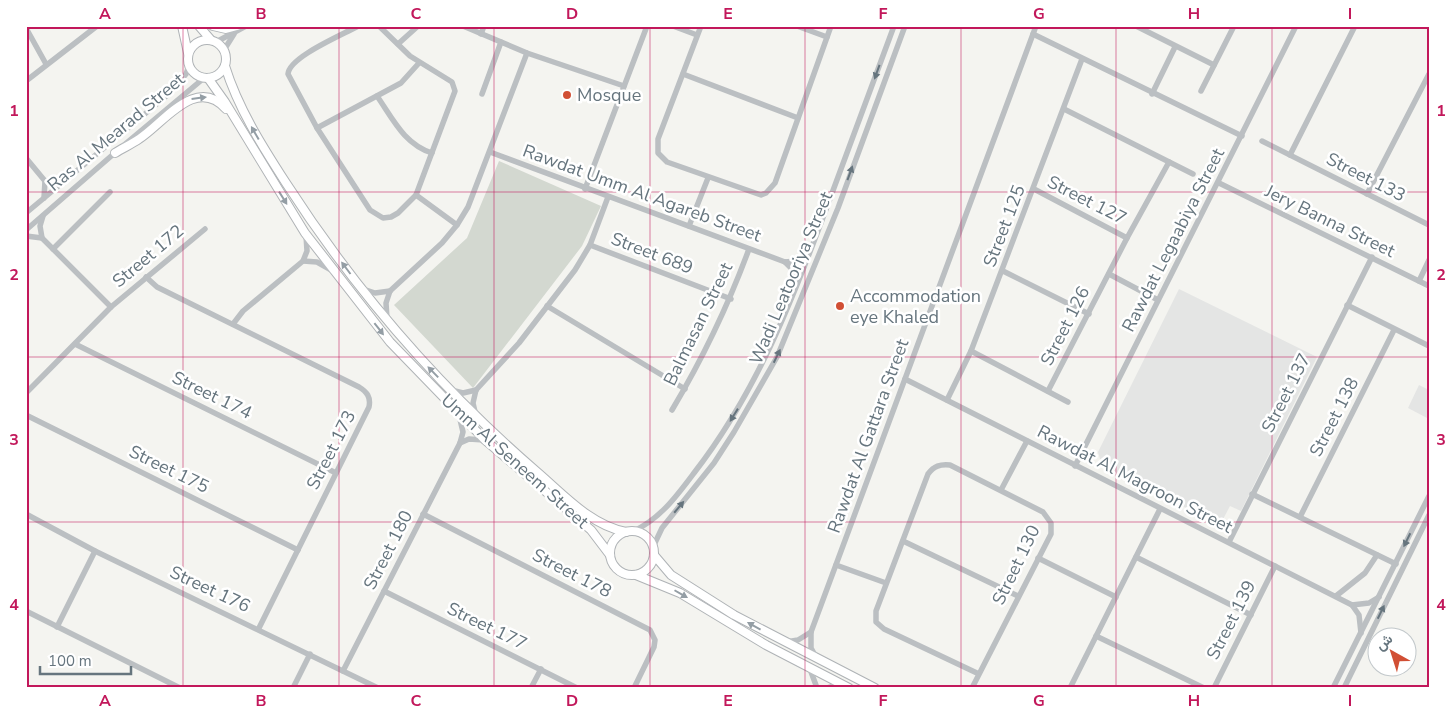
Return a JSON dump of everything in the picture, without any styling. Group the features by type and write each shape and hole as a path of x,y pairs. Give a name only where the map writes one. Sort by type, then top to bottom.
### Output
{"main road":[{"path":"182,26 190,66 195,74 206,78 218,74 225,66 224,50 199,26"},
{"path":"214,26 236,29"},
{"path":"189,54 195,45 214,41"},
{"name":"Umm Al Seneem Street","path":"225,66 243,111 279,172 323,238 415,353 513,451 589,515 610,527 629,532"},
{"name":"Umm Al Seneem Street","path":"206,78 237,122 305,233 390,342 485,440 591,530 610,555"},
{"path":"115,153 140,139 179,106 194,98 204,96 217,102 237,122"},
{"path":"846,686 758,641 680,593 636,575 629,575 616,568 610,555 614,542 629,532 646,536 664,569 685,585 783,642 875,688"},
{"path":"636,575 649,568 654,551"}],"street":[{"path":"26,81 97,26"},
{"path":"214,41 236,29 246,26"},
{"path":"358,26 296,60 288,69 289,79 317,128 376,216 383,218 391,217 416,195 455,91 454,85 447,77 419,62 379,26"},
{"path":"398,44 418,26"},
{"path":"463,26 527,53 624,86"},
{"path":"481,34 484,26"},
{"path":"585,189 647,26"},
{"path":"673,26 697,35"},
{"path":"700,26 658,139 658,153 667,162 755,195 766,193 775,183 831,26"},
{"path":"797,26 827,37"},
{"name":"Wadi Leatooriya Street","path":"629,532 654,520 664,511 706,458 743,401 761,368 814,244 894,26"},
{"name":"Wadi Leatooriya Street","path":"654,551 662,528 714,463 751,406 777,357 828,234 905,26"},
{"name":"Rawdat Al Gattara Street","path":"811,632 1036,26"},
{"path":"1137,26 1214,65"},
{"path":"1201,91 1234,26"},
{"name":"Rawdat Legaabiya Street","path":"1075,466 1219,183 1296,26"},
{"path":"1290,155 1355,26"},
{"path":"26,28 46,64"},
{"path":"224,50 236,29"},
{"path":"1033,34 1152,94 1242,136"},
{"path":"482,94 501,42"},
{"path":"1152,94 1176,47"},
{"path":"387,319 386,302 390,291 442,243 457,225 468,207 527,53"},
{"name":"Street 125","path":"947,400 971,352 1004,271 1082,59"},
{"path":"317,128 405,79 419,62"},
{"name":"Ras Al Mearad Street","path":"26,213 170,93 186,74 190,66"},
{"path":"683,74 798,118"},
{"path":"1368,194 1429,74"},
{"name":"Ras Al Mearad Street","path":"26,230 206,78"},
{"path":"377,96 408,140 422,150 432,153"},
{"path":"1064,109 1193,174"},
{"name":"Street 133","path":"1262,141 1429,225"},
{"name":"Rawdat Umm Al Agareb Street","path":"490,152 785,262"},
{"path":"26,158 45,181 44,198"},
{"name":"Street 126","path":"1048,391 1127,238 1170,162"},
{"path":"689,226 708,178"},
{"path":"45,181 64,180"},
{"name":"Jery Banna Street","path":"1219,183 1429,286"},
{"name":"Street 127","path":"1034,190 1127,238"},
{"path":"53,249 110,192"},
{"path":"416,195 457,225"},
{"path":"476,416 473,403 476,390 519,344 590,245 608,197"},
{"path":"26,236 42,238 40,226 44,213"},
{"name":"Street 172","path":"26,393 111,307 204,229"},
{"path":"233,324 243,310 303,261 307,251 305,233"},
{"name":"Street 172","path":"42,238 111,307"},
{"path":"795,292 795,275 785,262 802,258 814,244"},
{"name":"Street 689","path":"590,245 731,299"},
{"name":"Balmasan Street","path":"672,410 700,362 731,299 749,249"},
{"name":"Street 137","path":"1228,542 1372,257"},
{"path":"1419,281 1429,260"},
{"path":"303,261 317,262 334,272"},
{"path":"1004,271 1089,314"},
{"name":"Street 126","path":"1109,274 1158,300"},
{"name":"Street 173","path":"146,278 157,287 359,387 368,395 369,407 259,628"},
{"path":"361,287 375,293 390,291"},
{"path":"1347,305 1429,346"},
{"path":"548,306 685,389"},
{"name":"Street 138","path":"1300,517 1394,330"},
{"name":"Street 174","path":"75,344 336,473"},
{"name":"Street 126","path":"971,352 1068,402"},
{"name":"Rawdat Al Magroon Street","path":"905,380 1352,604"},
{"path":"450,390 463,393 476,390"},
{"name":"Street 180","path":"343,670 460,442 463,432 458,414"},
{"name":"Street 175","path":"26,415 298,550"},
{"path":"460,442 474,438 485,440"},
{"path":"1001,490 1027,441"},
{"name":"Street 130","path":"972,688 1051,534 1052,522 1043,512 1001,490 950,465 937,465 928,474 876,611 876,622 884,629 978,674"},
{"path":"1252,494 1396,564"},
{"path":"1334,688 1429,496"},
{"path":"1070,688 1160,509"},
{"name":"Street 176","path":"26,514 96,551 259,628 378,688"},
{"name":"Street 178","path":"423,514 650,630 655,640 654,647 634,688"},
{"path":"1344,688 1429,515"},
{"path":"903,542 1018,596"},
{"path":"57,627 96,551"},
{"path":"1336,596 1365,573 1377,555"},
{"path":"1136,557 1251,614"},
{"path":"1038,558 1116,597"},
{"path":"836,565 886,583"},
{"name":"Street 139","path":"1214,688 1275,566"},
{"name":"Street 177","path":"384,592 577,688"},
{"path":"1360,634 1360,621 1352,604 1369,602 1379,597"},
{"path":"26,612 180,688"},
{"path":"783,642 798,640 811,632"},
{"path":"811,632 811,648 819,661"},
{"path":"1096,636 1204,688"},
{"path":"293,688 310,654"},
{"path":"810,669 817,688"},
{"path":"532,688 540,670"},
{"path":"1350,677 1352,688"},
{"path":"827,688 846,686"}],"shaded area":[{"path":"499,161 601,206 582,246 473,388 394,305 467,238"},
{"path":"1179,289 1317,357 1241,511 1230,506 1220,525 1102,466 1098,452"},
{"path":"1419,385 1429,390 1429,419 1408,408"}],"place":[{"name":"Mosque","path":"567,95"},
{"name":"Accommodation eye Khaled","path":"840,306"}]}
